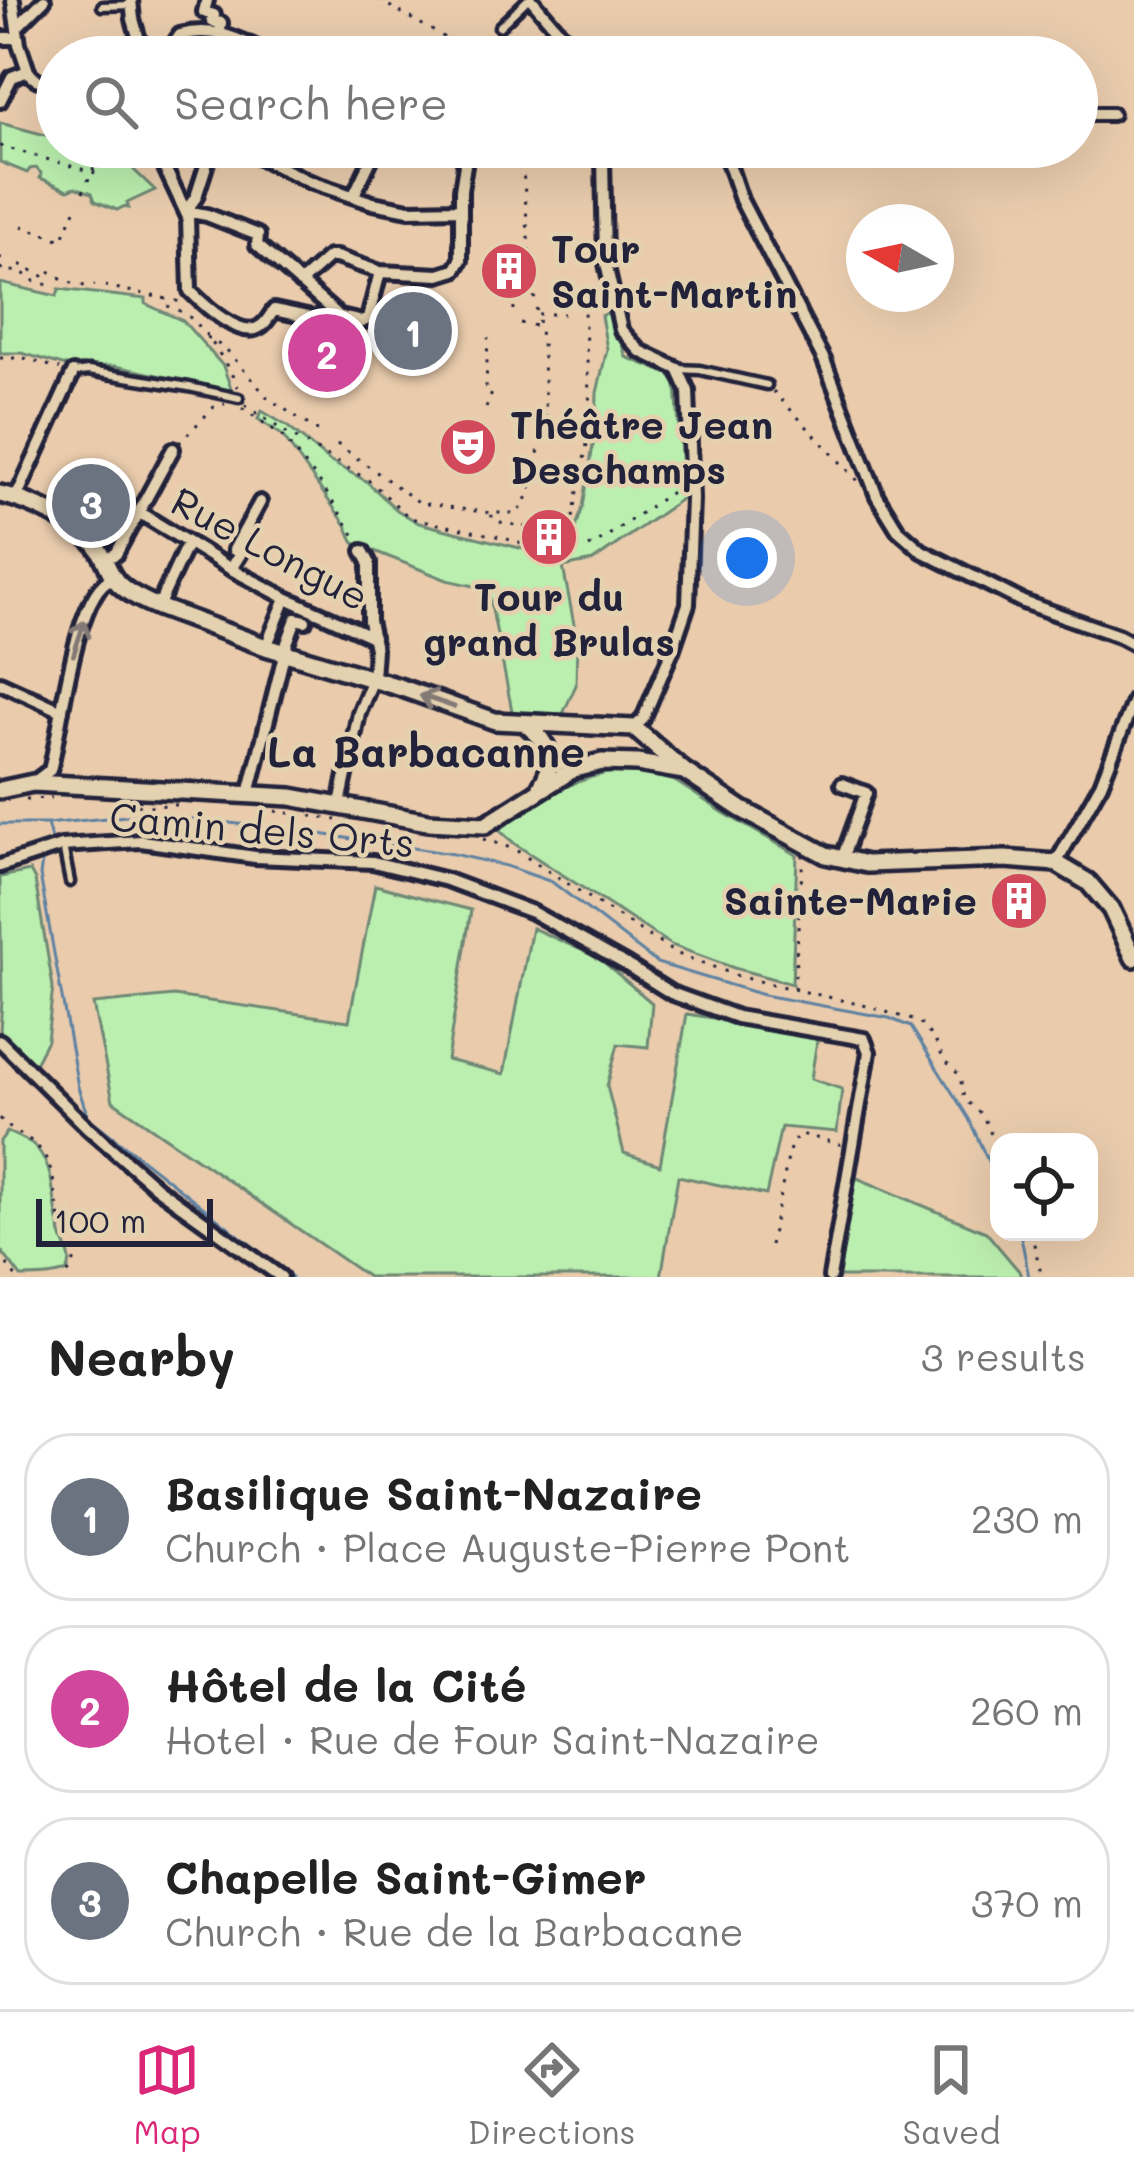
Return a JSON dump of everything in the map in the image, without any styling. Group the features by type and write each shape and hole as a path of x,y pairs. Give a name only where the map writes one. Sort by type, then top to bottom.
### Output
{"main road":[{"path":"8,496 60,519 92,541 106,558 113,578 143,601 495,721 634,728 741,809 842,860 867,864 1005,859 1056,863 1088,882 1111,909 1134,958"},
{"path":"526,724 539,734 551,755 548,775 539,788"},
{"path":"0,790 33,783 61,791 249,794 343,813 485,825 539,788 628,747 634,728"},
{"path":"634,728 638,747 658,766"},
{"path":"602,762 684,770"}],"street":[{"path":"13,0 22,60 36,80"},
{"path":"0,38 18,33 44,0"},
{"path":"207,0 204,12 214,15 212,21 221,23 224,34"},
{"path":"530,0 562,36"},
{"path":"132,3 138,36"},
{"path":"179,36 192,32 229,36"},
{"path":"0,101 12,76 28,71"},
{"path":"1098,114 1112,114"},
{"path":"165,168 185,211 190,255 186,296 213,314 254,330 274,310 362,322 368,319 380,272"},
{"path":"185,211 196,197 205,168"},
{"path":"281,168 394,208 460,209"},
{"path":"354,195 366,168"},
{"path":"300,284 329,257 380,272 439,275 455,270 461,255 465,168"},
{"path":"603,168 605,259 621,330 640,351 678,368 688,391 692,499 688,604 643,719 634,728"},
{"path":"730,168 741,200 824,360 877,496 898,530 922,550 1023,602 1134,644"},
{"path":"185,211 258,235 257,245 340,317"},
{"path":"8,496 73,373"},
{"path":"106,558 116,554 173,449"},
{"path":"231,569 241,554 234,550 260,502"},
{"name":"Rue Longue","path":"140,513 231,569 373,637"},
{"path":"158,607 187,544"},
{"path":"343,813 359,713 373,679 369,562 363,551"},
{"path":"33,783 50,770 78,637 96,593 104,581 113,578"},
{"path":"266,646 286,598"},
{"path":"249,794 287,643 296,620 304,621"},
{"path":"0,683 62,712"},
{"path":"1056,863 1101,784 1134,700"},
{"path":"842,784 866,793 842,860"},
{"name":"Camin dels Orts","path":"0,866 62,846 141,841 255,856 373,862 447,880 532,913 671,993 736,1017 864,1039 868,1052 830,1277"},
{"path":"0,1041 88,1129 157,1188 281,1277"}],"lane":[{"path":"499,27 530,0"},
{"path":"102,6 132,3"},
{"path":"678,368 767,385"},
{"path":"73,373 149,380 241,403"},
{"path":"62,846 70,882"}],"path":[{"path":"379,0 442,36"},
{"path":"0,146 36,156"},
{"path":"76,168 103,176"},
{"path":"83,192 94,168"},
{"path":"337,444 420,503 518,513 529,495 546,416 522,168"},
{"path":"22,226 62,240 78,203"},
{"path":"0,268 48,284 13,261"},
{"path":"49,272 75,284 94,285"},
{"path":"510,282 532,274"},
{"path":"514,310 513,290 532,283"},
{"path":"105,286 164,297 186,296"},
{"path":"164,297 163,304 187,313 227,364 242,395 241,403"},
{"path":"558,550 571,528 591,423 584,312"},
{"path":"536,314 564,314"},
{"path":"520,323 538,327"},
{"path":"206,336 226,349 268,398 322,434"},
{"path":"486,408 492,393 486,386 488,338"},
{"path":"0,358 23,358 73,373"},
{"path":"767,385 863,487 877,496"},
{"path":"241,403 280,434 328,494 363,551"},
{"path":"173,449 214,407 241,403 370,481 410,518 544,551 593,546 675,490"},
{"path":"490,513 495,520 529,534 526,545"},
{"path":"20,799 61,791"},
{"path":"112,799 142,806 190,805"},
{"path":"272,810 343,813"},
{"path":"471,836 514,849 675,953 741,977 919,1022 960,1076 964,1099 983,1116 991,1133"},
{"path":"794,991 804,844"},
{"path":"0,1118 34,1143 45,1159 74,1259 64,1277"},
{"path":"0,1132 3,1124"},
{"path":"770,1245 790,1144 801,1134 853,1148"},
{"path":"1033,1241 1042,1277"},
{"path":"0,1254 16,1277"}],"green space":[{"path":"0,123 36,132 36,168 27,173 0,162"},
{"path":"36,168 135,168 155,190 117,210 95,201 92,193 75,187 68,190 40,178"},
{"path":"0,283 57,296 59,289 146,299 146,304 183,321 223,366 232,391 115,366 69,367 22,353 0,353"},
{"path":"611,311 626,357 669,374 676,385 684,497 593,561 563,567 577,640 576,685 562,716 513,716 488,589 447,580 354,543 282,435 258,419 262,411 287,426 419,523 560,556 583,507 607,349 601,316"},
{"path":"620,771 675,781 797,855 792,984 671,945 499,830 571,785"},
{"path":"30,871 53,987 47,1040 33,1067 0,1031 0,877"},
{"path":"375,885 471,910 447,1060 504,1074 532,928 599,958 652,1003 648,1047 618,1044 607,1086 624,1153 660,1165 687,1014 818,1034 811,1079 842,1089 837,1132 781,1127 766,1195 678,1176 661,1277 368,1277 113,1101 93,1004 174,996 349,1021"},
{"path":"7,1132 33,1145 45,1162 69,1257 63,1273 21,1277 0,1249 0,1141"},
{"path":"850,1175 986,1232 1021,1277 835,1277"}],"waterway":[{"path":"0,824 146,814 286,829 506,866 552,882 657,963 763,995 889,1018 911,1027 969,1119 990,1166"},
{"path":"47,824 52,842"},
{"path":"54,852 42,862 40,875 78,1087 88,1117 292,1277"},
{"path":"1022,1241 1029,1277"}],"place":[{"name":"Tour Saint-Martin","path":"509,271"},
{"name":"Basilique Saint-Nazaire","path":"413,331"},
{"name":"Hôtel de la Cité","path":"327,353"},
{"name":"Théâtre Jean Deschamps","path":"468,447"},
{"name":"Chapelle Saint-Gimer","path":"91,503"},
{"name":"Tour du grand Brulas","path":"549,537"},
{"name":"Sainte-Marie","path":"1019,901"}],"district":[{"name":"La Barbacanne","path":"426,752"}]}
